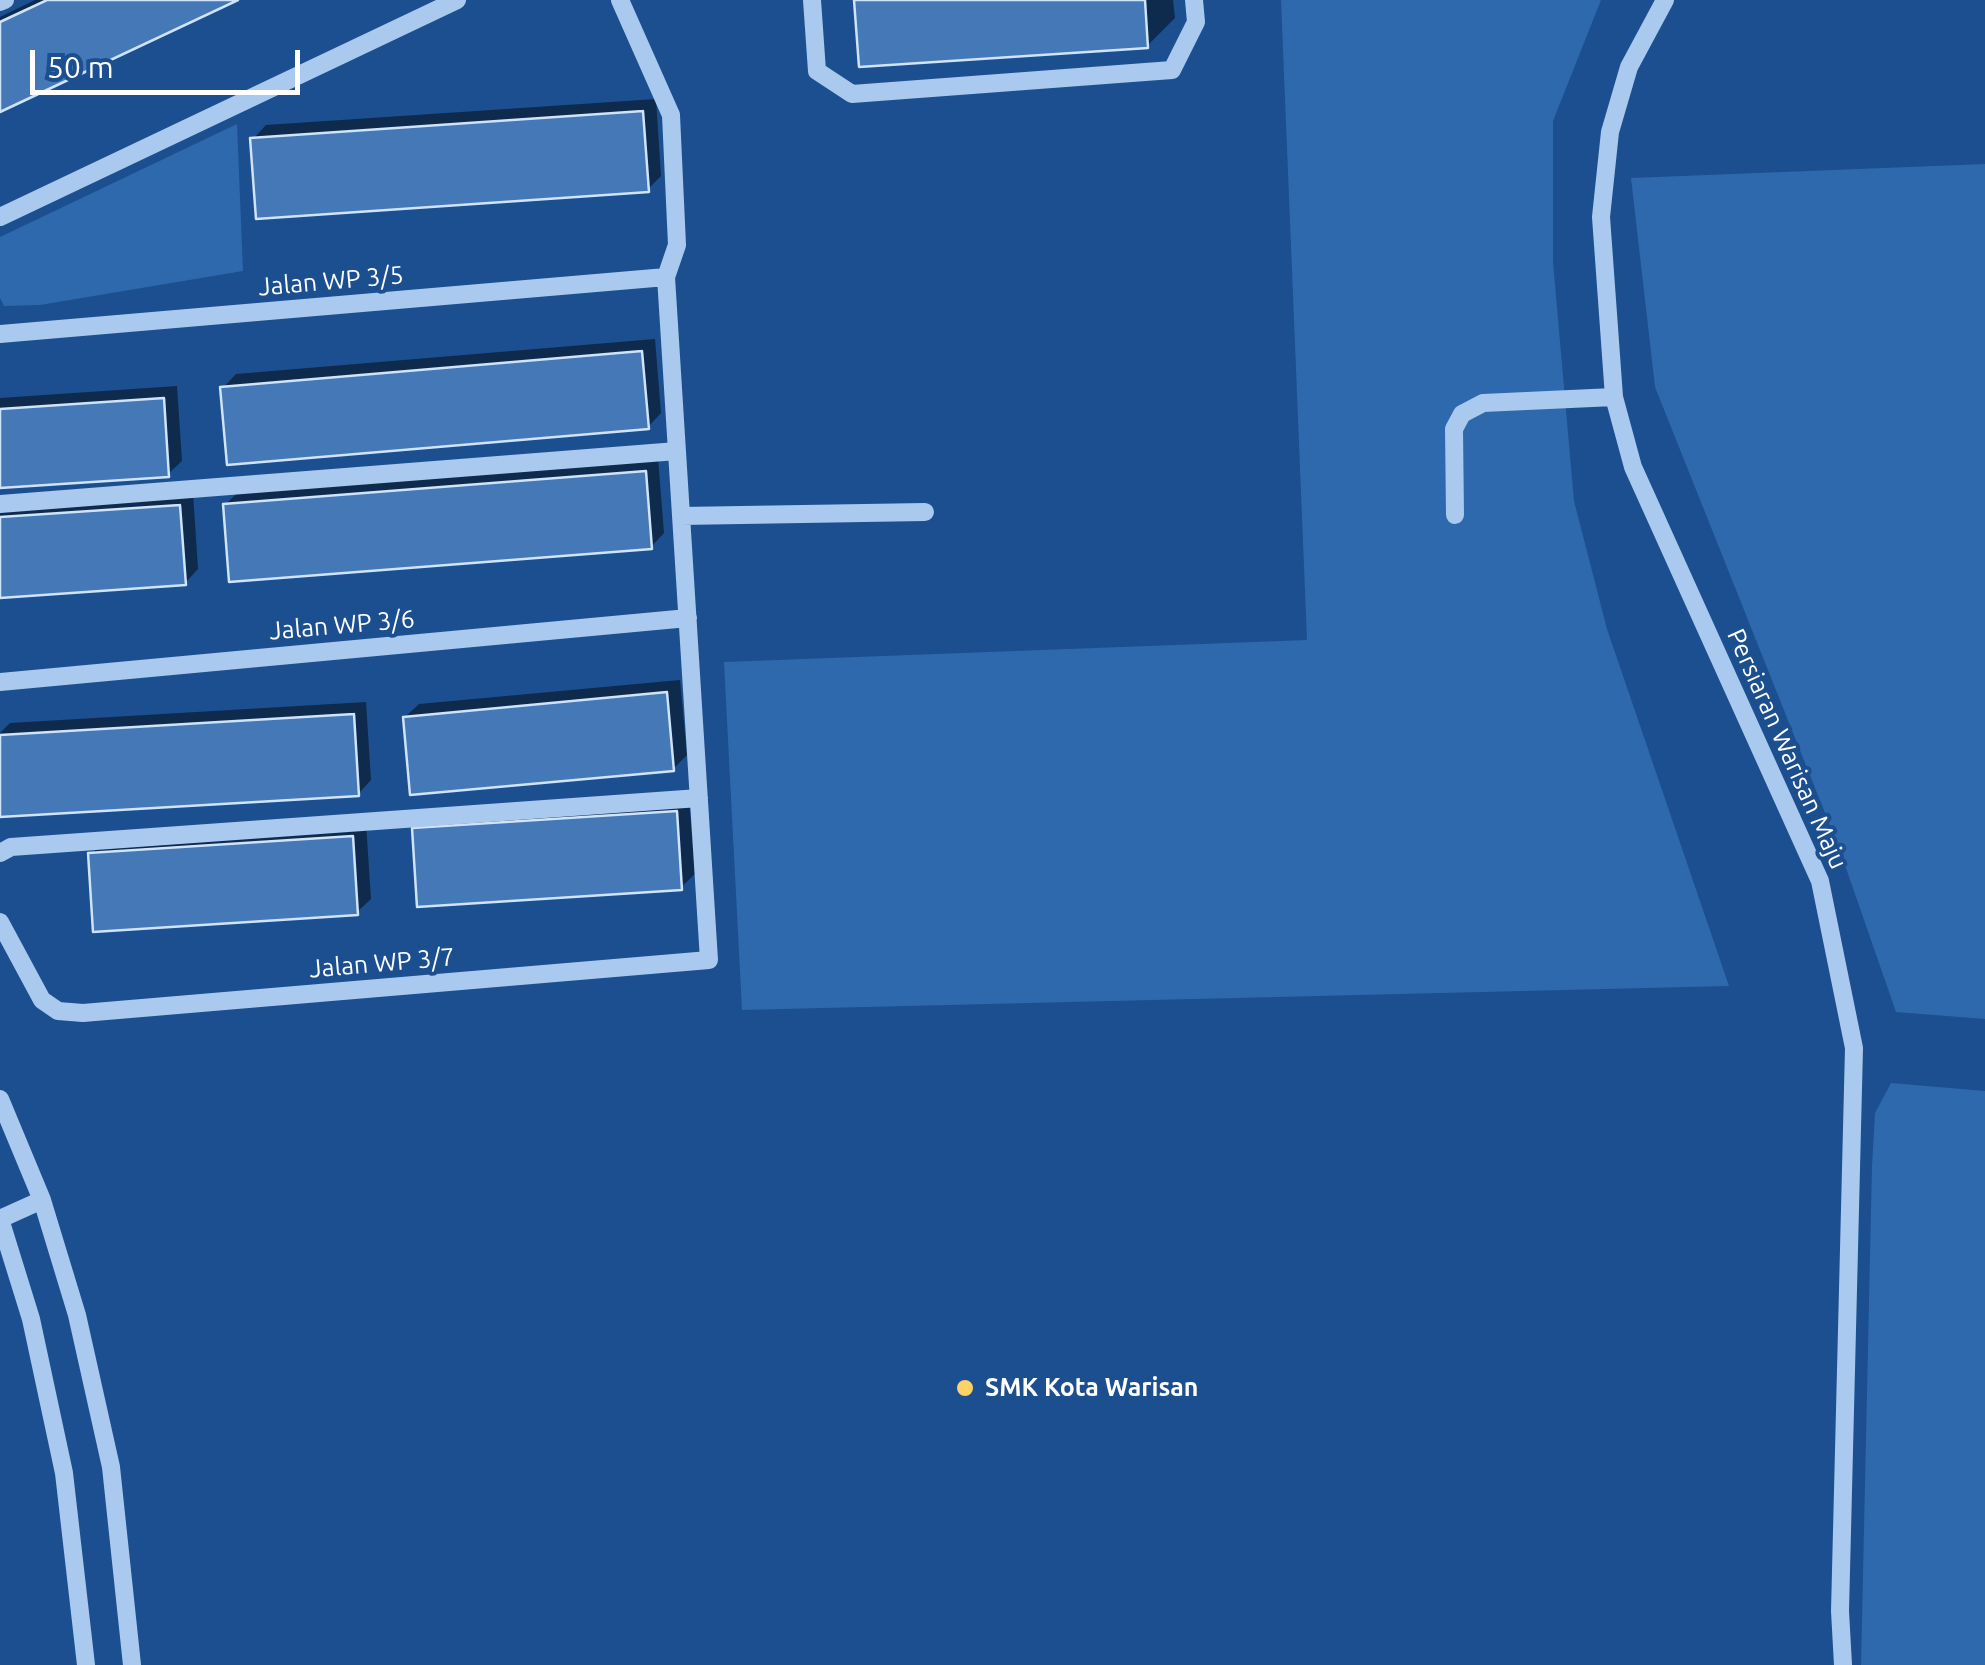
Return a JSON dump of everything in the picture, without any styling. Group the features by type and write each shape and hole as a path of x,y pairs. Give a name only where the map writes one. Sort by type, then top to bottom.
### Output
{"street":[{"path":"0,217 457,0"},
{"path":"0,853 11,847 699,798 666,277 678,244 671,114 620,0"},
{"path":"812,0 817,71 852,94 1172,70 1196,22 1194,0"},
{"name":"Persiaran Warisan Maju","path":"1665,0 1629,67 1610,132 1601,216 1614,397 1634,467 1820,882 1854,1048 1840,1611 1843,1665"},
{"name":"Jalan WP 3/5","path":"0,334 666,277"},
{"path":"1455,516 1454,428 1462,414 1483,403 1614,397"},
{"path":"0,504 678,451"},
{"path":"681,516 925,512"},
{"name":"Jalan WP 3/6","path":"0,682 688,618"},
{"name":"Jalan WP 3/7","path":"0,922 42,1000 58,1011 83,1013 710,960 699,798"},
{"path":"0,1099 42,1200 77,1315 111,1468 132,1665"},
{"path":"42,1200 0,1219 30,1318 64,1472 86,1665"}],"shaded area":[{"path":"1281,0 1601,0 1553,121 1553,262 1574,501 1607,629 1729,986 742,1010 724,662 1307,640"},
{"path":"237,124 243,271 40,305 4,306 0,298 0,237"},
{"path":"1985,164 1985,1019 1896,1012 1839,848 1655,387 1631,178"},
{"path":"1891,1083 1985,1091 1985,1665 1861,1665 1872,1166 1875,1113"}],"building":[{"path":"47,0 238,0 0,112 0,22"},
{"path":"854,0 1145,0 1148,48 859,67"},
{"path":"643,111 649,192 256,219 250,138"},
{"path":"642,351 649,429 227,465 220,387"},
{"path":"164,398 169,477 0,488 0,409"},
{"path":"646,471 652,549 229,582 223,504"},
{"path":"180,505 186,585 0,598 0,517"},
{"path":"667,692 674,771 410,795 403,717"},
{"path":"354,714 359,796 0,817 0,735"},
{"path":"677,811 682,890 417,907 412,828"},
{"path":"353,836 358,915 93,932 88,853"}],"place":[{"name":"SMK Kota Warisan","path":"965,1388"}]}
